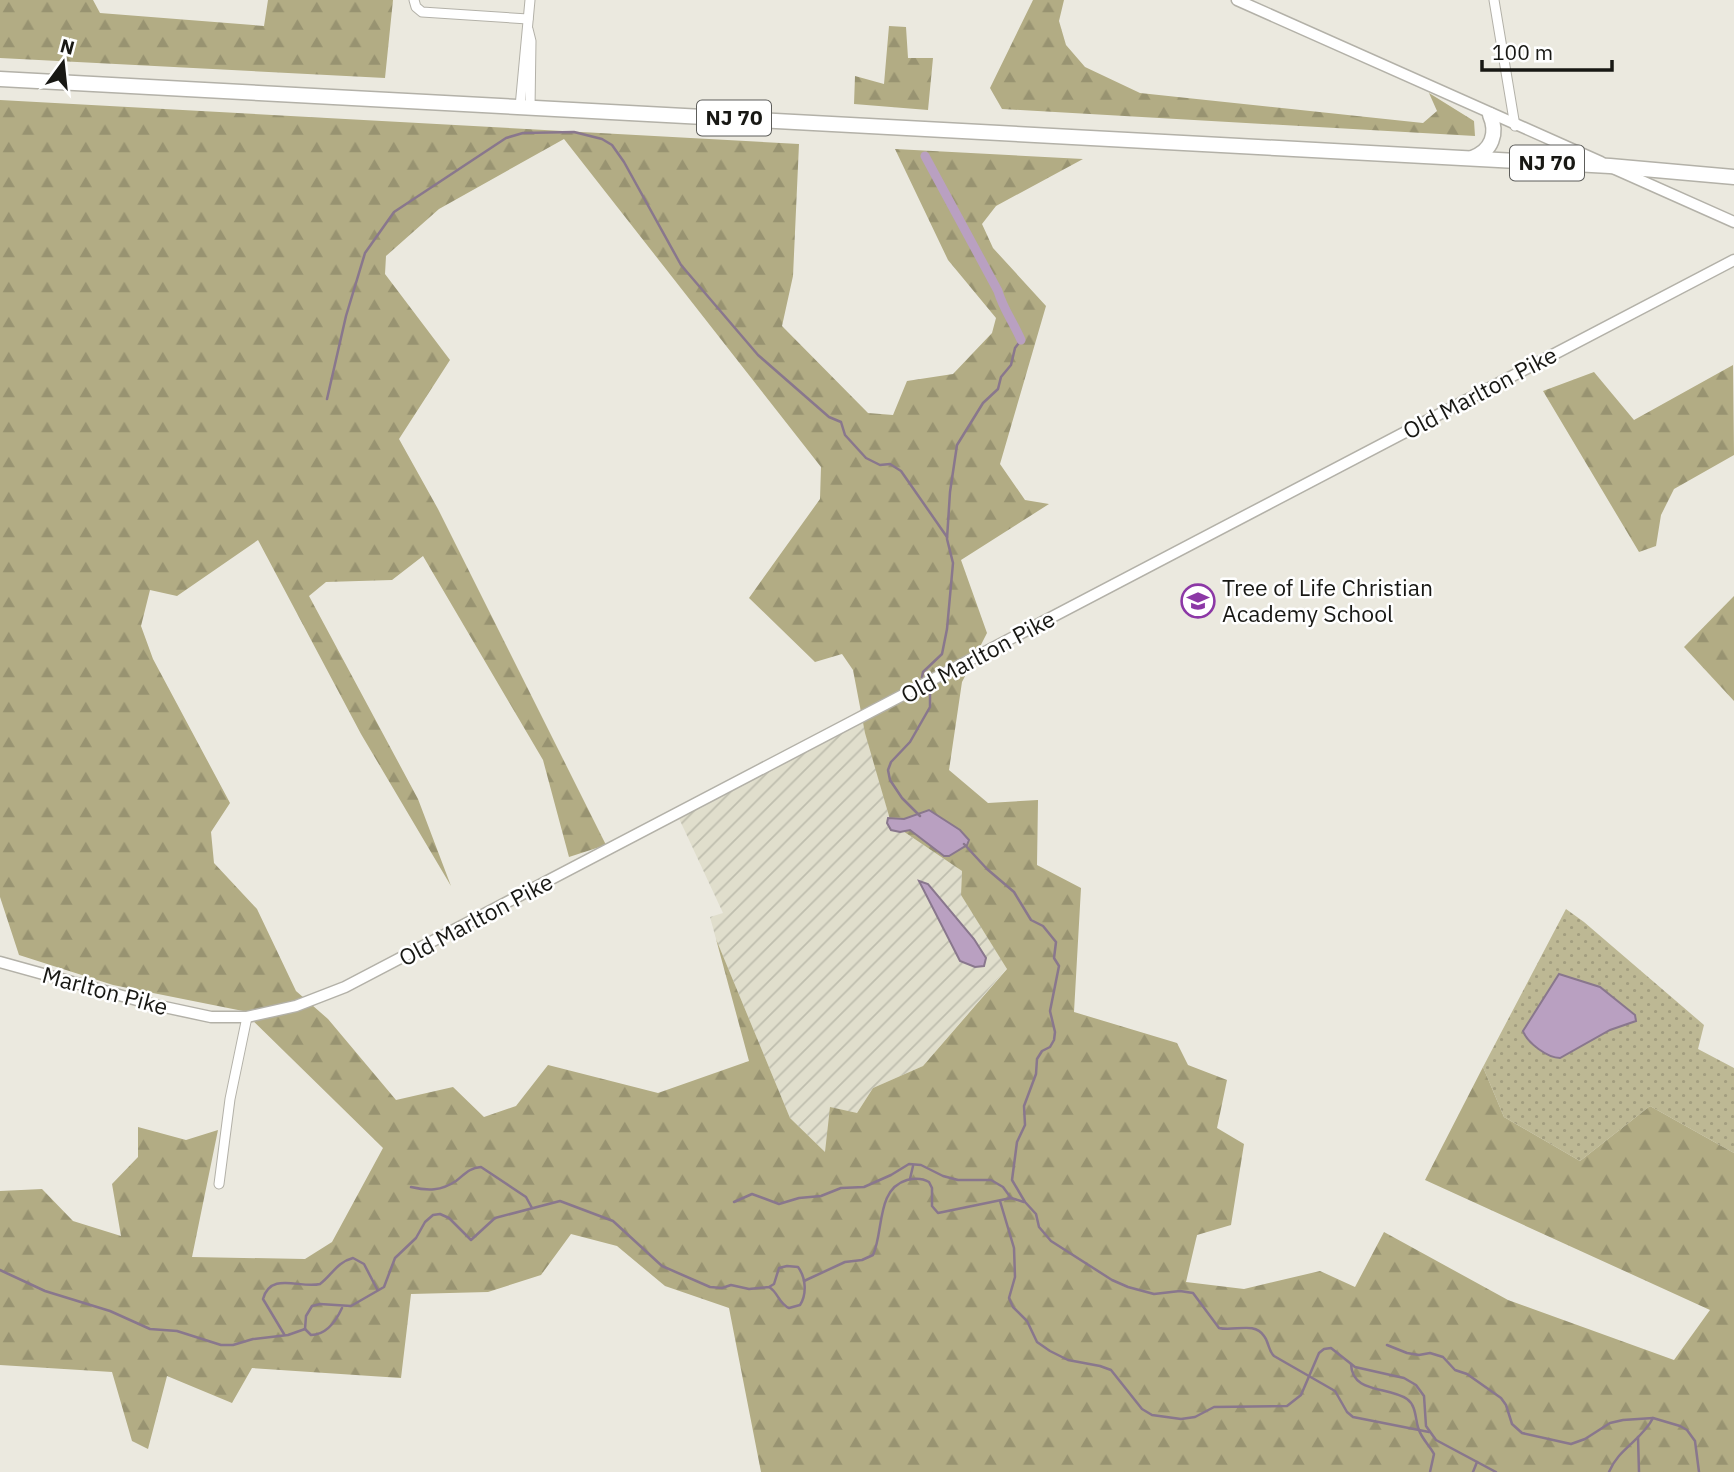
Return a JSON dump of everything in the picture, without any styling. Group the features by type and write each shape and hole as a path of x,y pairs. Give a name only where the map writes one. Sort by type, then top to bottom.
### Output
{"highway":[{"name":"NJ 70","path":"0,79 1610,166 1734,177"},
{"path":"1468,159 1486,151 1492,143 1494,133 1490,114"}],"street":[{"path":"414,0 416,7 422,12 528,23"},
{"path":"525,107 524,42 530,0"},
{"path":"1237,0 1734,222"},
{"path":"1493,0 1515,126"},
{"name":"Old Marlton Pike","path":"211,1017 247,1017 296,1006 367,977 1734,260"},
{"name":"Marlton Pike","path":"0,962 155,1005 211,1017"},
{"path":"219,1184 230,1099 247,1017"}],"shaded area":[{"path":"860,710 891,823 962,871 961,895 1007,968 923,1066 873,1088 826,1153 790,1118 716,939 710,917 723,913 676,812 773,762"},
{"path":"929,810 960,830 969,840 967,845 949,856 944,856 910,830 891,830 887,823 888,818 904,819"},
{"path":"919,881 928,884 974,939 986,958 984,966 975,967 960,961"},
{"path":"1566,909 1704,1025 1698,1049 1734,1068 1734,1153 1650,1106 1580,1161 1504,1117 1483,1067"},
{"path":"1559,974 1600,987 1635,1015 1636,1021 1610,1030 1560,1058 1544,1053 1533,1045 1523,1031"}],"green space":[{"path":"0,0 93,0 100,13 264,26 268,0 393,0 385,78 0,58"},
{"path":"1033,0 1064,0 1059,21 1066,45 1085,67 1140,93 1423,123 1437,111 1429,93 1474,121 1475,136 1002,109 990,88"},
{"path":"889,26 906,27 908,58 933,58 928,110 854,104 855,76 884,84"},
{"path":"0,100 799,144 793,276 782,326 868,413 893,415 907,381 953,374 992,333 996,318 948,260 895,149 1083,159 996,206 982,224 993,248 1046,306 1000,464 1025,500 1049,504 961,560 987,633 962,682 949,770 988,803 1038,800 1037,865 1081,888 1074,1012 1177,1043 1188,1065 1227,1080 1217,1128 1244,1144 1231,1225 1197,1235 1186,1282 1244,1289 1320,1271 1355,1287 1384,1232 1508,1300 1674,1360 1710,1310 1425,1180 1483,1067 1504,1117 1580,1161 1650,1106 1734,1153 1734,1472 761,1472 729,1308 665,1286 617,1246 571,1234 541,1275 488,1292 411,1294 401,1378 252,1368 232,1403 167,1376 148,1449 132,1441 112,1372 0,1365 0,1191 42,1189 73,1221 121,1236 112,1184 138,1157 138,1127 186,1140 218,1130 192,1257 305,1259 332,1242 383,1148 243,1011 113,985 19,955 0,897","holes":["564,139 821,467 820,499 749,598 815,662 842,654 853,670 865,733 891,823 962,871 961,895 1007,969 923,1066 873,1088 857,1113 830,1107 825,1152 790,1118 716,939 749,1061 658,1093 548,1065 516,1106 484,1117 453,1087 396,1100 328,1019 296,991 257,909 214,863 211,832 230,803 153,659 141,626 150,590 177,596 258,540 361,734 451,886 418,799 309,596 326,582 392,580 423,556 543,760 569,857 606,845 438,509 399,439 450,360 385,274 386,256 439,209"]},
{"path":"1733,365 1734,455 1674,489 1661,515 1656,546 1639,552 1543,391 1594,372 1634,420"},
{"path":"1734,596 1734,701 1684,647"}],"waterway":[{"path":"327,399 346,316 365,253 394,212 506,138 523,133 574,132 602,139 612,145 681,265 758,355 829,417 841,422 845,435 866,458 880,465 890,464 901,471 947,537"},
{"path":"925,156 998,291 1021,340"},
{"path":"922,677 923,672 942,654 947,629 953,563 947,539 957,445 983,403 998,389 1001,377 1011,365 1015,348 1021,340"},
{"path":"920,816 902,798 890,780 888,770 891,762 910,742 930,707 930,693"},
{"path":"964,844 987,869 1014,892 1031,920 1043,926 1056,942 1054,958 1059,966 1050,1011 1054,1040 1037,1059 1036,1074 1024,1106 1025,1125 1017,1142 1012,1180 1036,1214 1039,1227 1051,1241 1112,1280 1154,1294 1180,1291 1193,1293 1219,1328 1249,1328 1260,1332 1266,1338 1274,1356 1335,1391 1353,1417 1429,1432"},
{"path":"734,1202 752,1194 779,1204 799,1198 821,1196 841,1188 864,1187 909,1164 921,1165 958,1180 991,1180 1003,1187 1011,1198"},
{"path":"910,1179 913,1166"},
{"path":"411,1187 440,1188 456,1181 470,1170 481,1167 526,1197 532,1208"},
{"path":"804,1281 845,1262 862,1260 873,1255 882,1212 890,1192 907,1180 929,1182 932,1188 932,1206 938,1213 1011,1198 1024,1202"},
{"path":"305,1329 306,1316 312,1306 351,1306 384,1287 395,1258 416,1238 425,1222 433,1215 440,1214 449,1218 471,1240 495,1218 560,1201 613,1221 662,1266 710,1287 769,1287 774,1284 779,1268 787,1266 798,1267 801,1271 805,1291 800,1305 789,1308 769,1287"},
{"path":"1000,1201 1014,1248 1015,1277 1009,1298 1013,1307 1027,1321 1037,1342 1068,1360 1111,1370 1142,1409 1152,1415 1181,1419 1195,1417 1214,1407 1287,1406 1301,1395 1319,1353 1331,1348 1355,1367 1404,1378 1416,1385 1424,1396 1426,1426 1436,1440 1496,1472"},
{"path":"284,1334 263,1299 272,1286 279,1283 320,1284 339,1266 353,1258 364,1264 377,1289"},
{"path":"0,1270 45,1291 110,1311 150,1329 177,1331 221,1345 288,1335 305,1329"},
{"path":"305,1329 311,1335 322,1333 334,1322 342,1308"},
{"path":"1387,1345 1407,1353 1430,1353 1443,1357 1455,1370 1467,1374 1501,1398 1512,1424 1522,1433 1571,1444 1585,1439 1610,1423 1623,1420 1653,1418 1680,1426 1687,1430 1695,1441 1699,1472"},
{"path":"1351,1364 1353,1374 1364,1385 1399,1395 1410,1402 1420,1433 1434,1454 1430,1472"},
{"path":"1609,1472 1618,1457 1653,1418"},
{"path":"1638,1437 1639,1472"},
{"path":"1473,1472 1477,1462"}],"place":[{"name":"Tree of Life Christian Academy School","path":"1198,601"}]}
